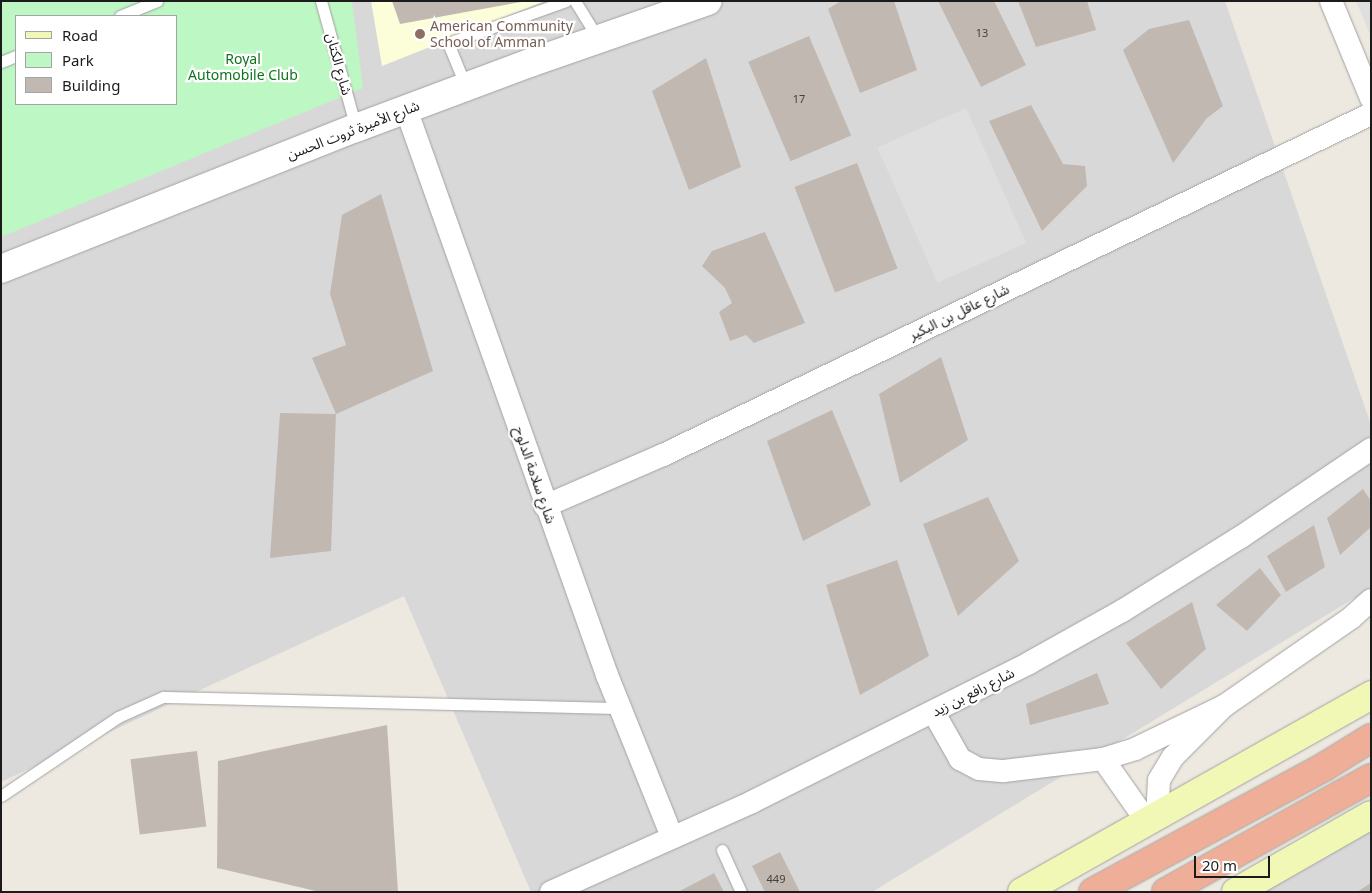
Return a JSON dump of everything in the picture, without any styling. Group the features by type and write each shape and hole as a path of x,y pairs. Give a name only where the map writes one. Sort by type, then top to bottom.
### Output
{"highway":[{"path":"1093,892 1307,776 1371,738"},
{"path":"1166,892 1371,778"}],"main road":[{"path":"1022,892 1153,821 1371,695"},
{"path":"1236,892 1371,815"}],"street":[{"path":"1332,1 1371,98"},
{"name":"شارع الأميرة ثروت الحسن","path":"1,270 356,128 700,3"},
{"name":"شارع سلامة الدلوح","path":"406,109 545,506 620,708 672,837"},
{"name":"شارع عاقل بن البكير","path":"545,506 672,451 1371,114"},
{"name":"شارع رافع بن زيد","path":"551,892 752,802 934,713 1122,611 1242,537 1371,449"},
{"path":"934,713 960,759 980,769 1004,771 1103,759 1136,749 1224,706 1351,618 1371,600"},
{"path":"1153,821 1159,780 1173,756 1224,706"},
{"path":"1103,759 1153,821"}],"lane":[{"path":"122,15 157,1"},
{"name":"شارع الكتان","path":"320,1 356,128"},
{"path":"466,87 448,43 566,1"},
{"path":"575,1 599,40"},
{"path":"1,62 15,56"},
{"path":"1,796 118,717 163,697 620,708"},
{"path":"722,850 741,892"}],"shaded area":[{"path":"1,1 1225,1 1371,425 1371,588 872,892 531,892 404,596 1,782"},
{"name":"American Community School of Amman","path":"371,1 545,1 382,66"},
{"path":"1356,1 1371,1 1371,37"},
{"path":"966,108 1026,243 938,283 877,147"},
{"path":"1371,820 1371,892 1250,892"}],"green space":[{"name":"Royal Automobile Club","path":"1,1 352,1 363,88 1,237"}],"building":[{"path":"392,1 521,1 521,2 400,24"},
{"path":"841,1 894,1 917,70 860,93 828,9"},
{"path":"938,1 994,1 1026,65 981,87"},
{"path":"1018,1 1087,1 1096,30 1036,47"},
{"path":"1189,20 1223,106 1207,118 1173,163 1123,50 1149,29"},
{"path":"809,36 851,135 790,161 748,62"},
{"path":"706,58 741,167 689,190 652,91"},
{"path":"1031,105 1063,164 1085,166 1087,186 1042,231 989,121"},
{"path":"857,163 897,268 835,293 794,187"},
{"path":"381,194 433,371 336,414 312,358 346,345 330,294 342,215"},
{"path":"765,232 805,323 754,343 746,335 730,341 719,312 732,303 725,288 702,266 712,251"},
{"path":"941,357 968,440 900,483 879,394"},
{"path":"832,410 871,505 803,541 767,441"},
{"path":"280,413 336,414 331,551 270,558"},
{"path":"1363,489 1371,501 1371,527 1340,555 1327,518"},
{"path":"988,497 1019,561 958,616 923,524"},
{"path":"1314,525 1325,567 1286,592 1267,556"},
{"path":"897,560 929,656 860,695 826,585"},
{"path":"1260,568 1281,595 1247,631 1216,605"},
{"path":"1192,602 1206,649 1161,689 1126,643"},
{"path":"1097,673 1109,704 1030,725 1026,704"},
{"path":"387,725 398,892 320,892 217,868 218,761"},
{"path":"197,751 206,826 140,835 130,759"},
{"path":"780,852 800,892 765,892 752,866"},
{"path":"714,873 724,892 678,892"},
{"path":"1371,883 1371,892 1357,892"}],"place":[{"name":"American Community School of Amman","path":"420,34"}]}
